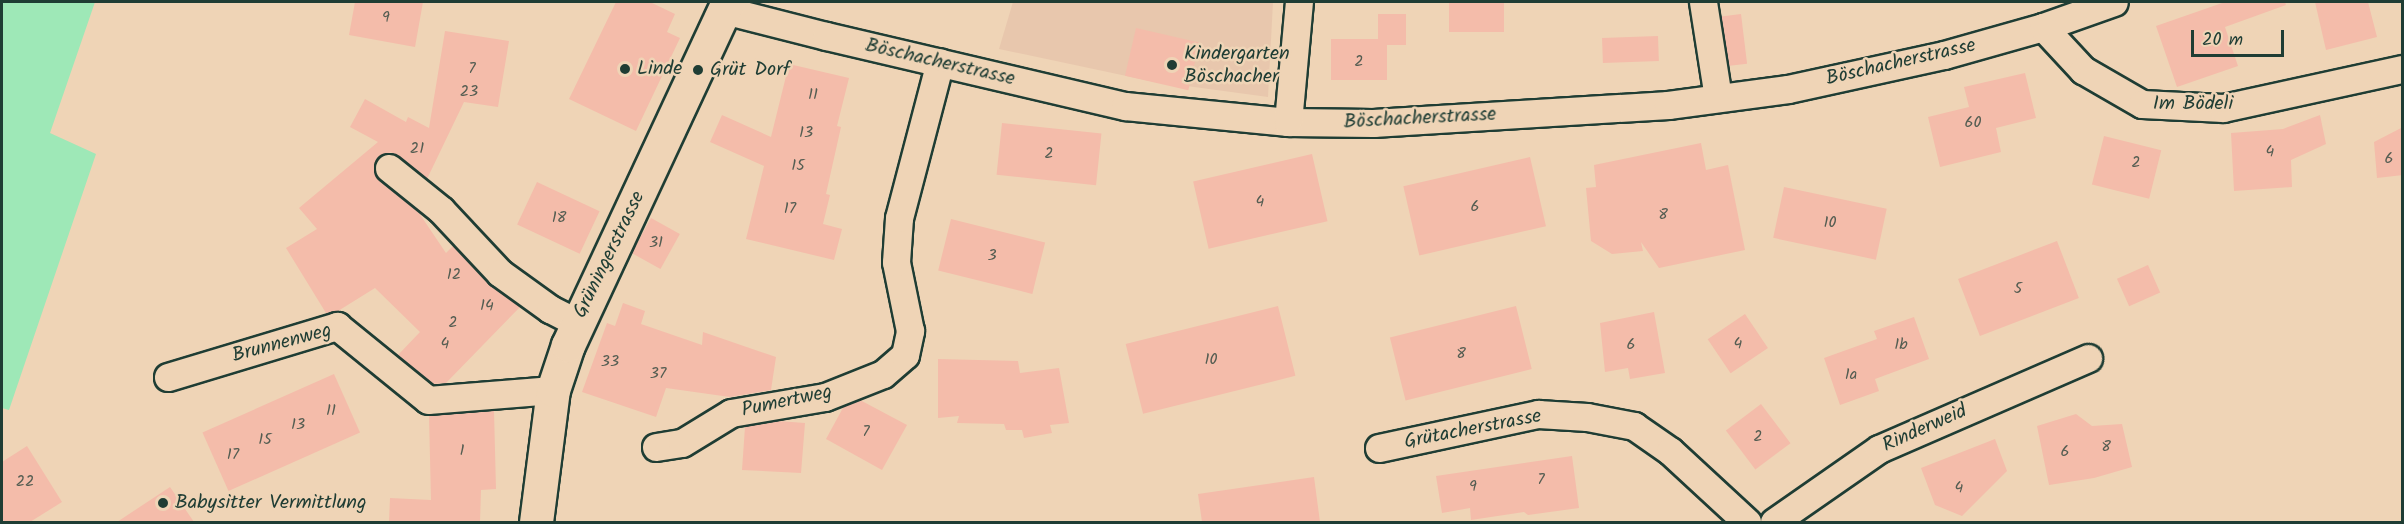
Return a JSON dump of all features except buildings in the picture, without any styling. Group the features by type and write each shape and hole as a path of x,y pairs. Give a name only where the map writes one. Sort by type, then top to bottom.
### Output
{"main road":[{"name":"Grüningerstrasse","path":"536,522 553,390 577,323 726,6"}],"street":[{"path":"1288,122 1299,2"},
{"path":"1703,2 1718,98"},
{"name":"Böschacherstrasse","path":"726,6 940,62 1125,106 1288,122 1373,123 1668,105 1851,77 1944,55 2043,27 2114,2"},
{"name":"Im Bödeli","path":"2043,27 2083,70 2142,104 2223,108 2403,69"},
{"name":"Pumertweg","path":"656,447 682,443 731,413 825,397 883,374 905,355 910,331 896,262 899,218 940,62"},
{"path":"389,168 441,210 500,273 550,309 577,323"},
{"name":"Brunnenweg","path":"168,377 337,326 428,400 553,390"},
{"name":"Rinderweid","path":"1774,522 1879,449 2088,358"},
{"name":"Grütacherstrasse","path":"1379,448 1538,414 1587,417 1634,426 1670,451 1747,522"}],"shaded area":[{"name":"Kindergarten Böschacher","path":"1013,2 1273,2 1268,97 1150,81 999,49"}],"green space":[{"path":"2,2 95,2 50,133 96,154 9,410 2,408"}],"place":[{"name":"Kindergarten Böschacher","path":"1172,65"},
{"name":"Linde","path":"625,69"},
{"name":"Grüt Dorf","path":"698,70"},
{"name":"Babysitter Vermittlung","path":"163,503"}]}
